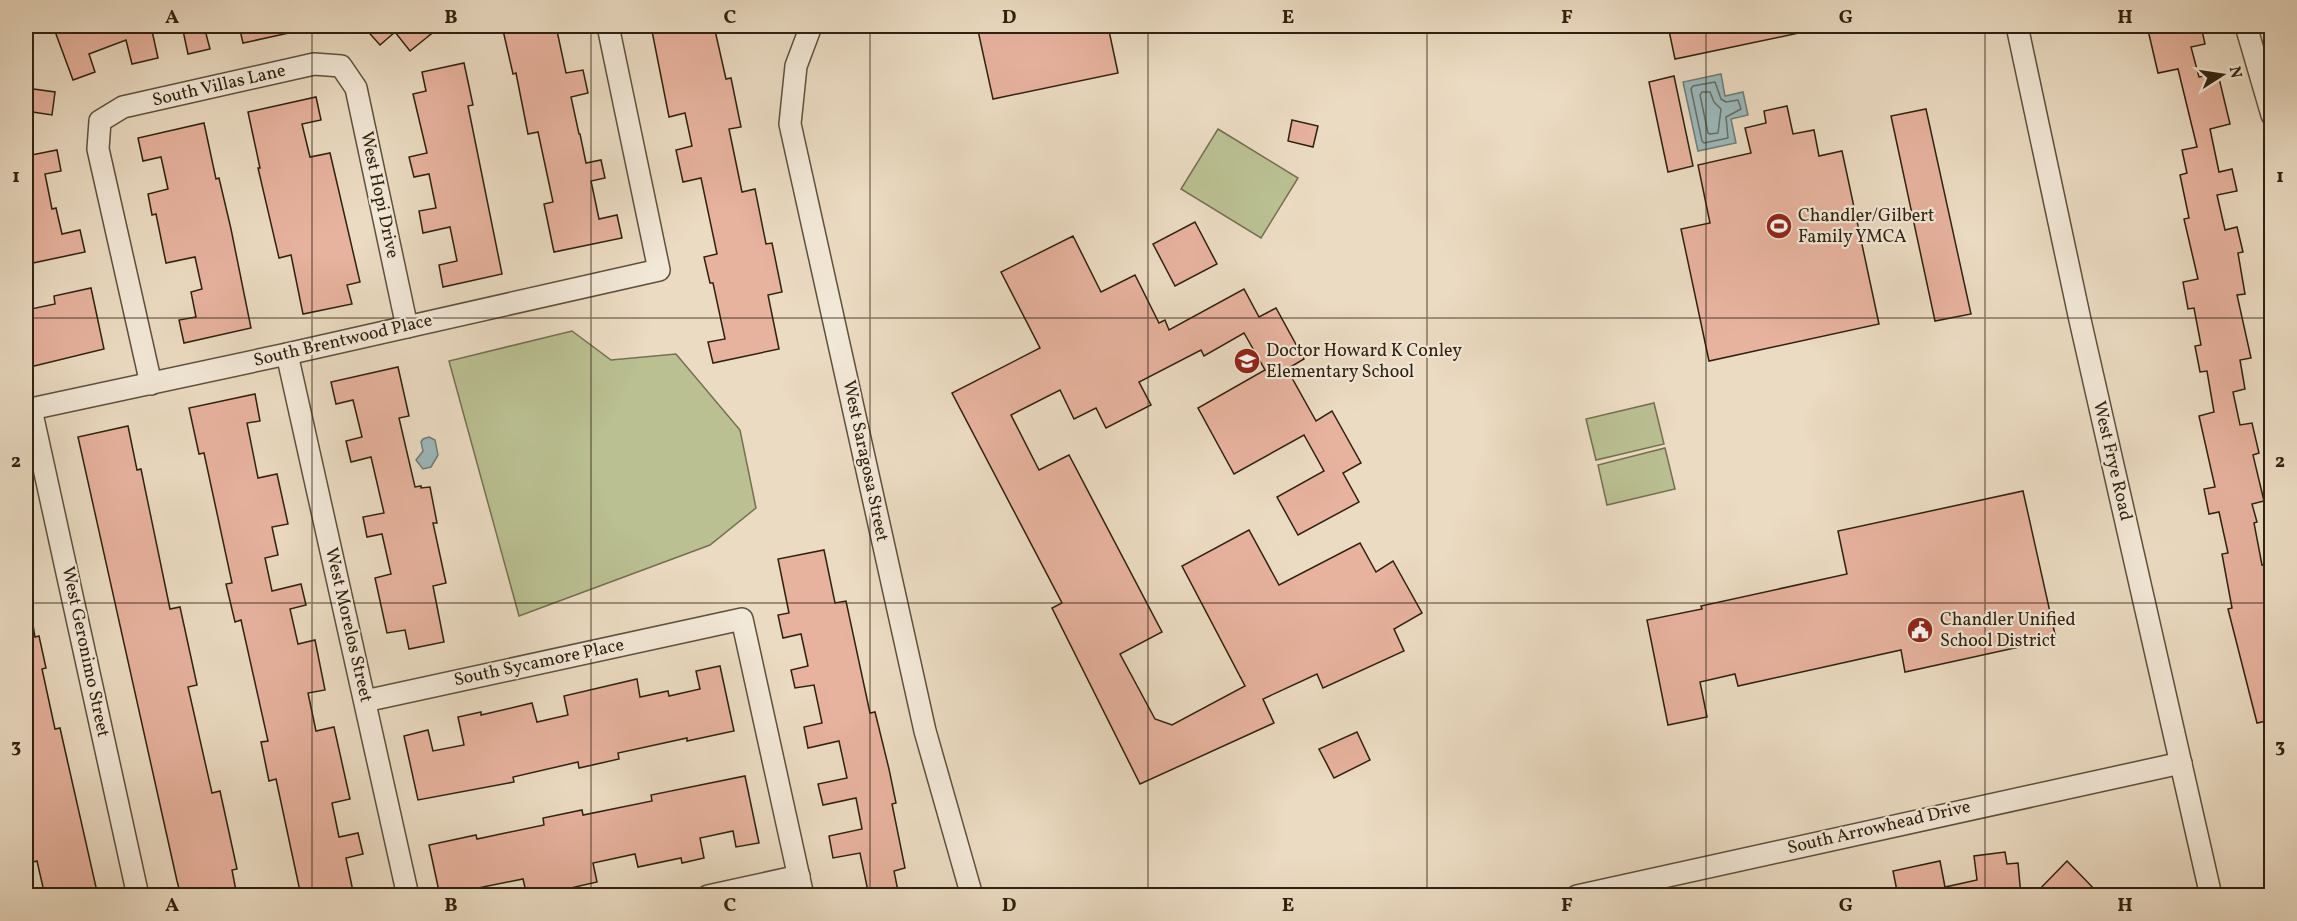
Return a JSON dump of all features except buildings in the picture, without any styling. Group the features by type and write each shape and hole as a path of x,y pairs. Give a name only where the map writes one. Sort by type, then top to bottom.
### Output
{"street":[{"name":"South Brentwood Place","path":"28,410 659,270 608,26"},
{"name":"West Saragosa Street","path":"811,26 796,66 790,124 925,731 972,896"},
{"name":"West Frye Road","path":"2017,26 2080,320 2211,896"},
{"path":"2246,26 2271,115"},
{"name":"South Villas Lane","path":"151,384 98,149 100,121 123,107 314,64 341,66"},
{"name":"West Hopi Drive","path":"341,66 356,88 407,327"},
{"name":"West Morelos Street","path":"287,354 408,896"},
{"name":"West Geronimo Street","path":"28,410 138,896"},
{"name":"South Sycamore Place","path":"365,701 742,619 801,886"},
{"name":"South Arrowhead Drive","path":"1577,896 2181,763"},
{"path":"708,896 801,886"}],"green space":[{"path":"1218,129 1298,178 1261,238 1181,189"},
{"path":"572,331 611,360 676,354 740,430 756,508 710,545 519,616 449,361"},
{"path":"1654,403 1664,444 1596,460 1586,419"},
{"path":"1665,448 1675,489 1607,505 1598,465"}],"water":[{"path":"1721,74 1725,96 1743,92 1748,115 1731,119 1736,143 1698,151 1683,82"},
{"path":"429,437 435,440 438,455 431,467 423,469 416,460 423,451 421,442"}],"place":[{"name":"Chandler/Gilbert Family YMCA","path":"1779,226"},
{"name":"Doctor Howard K Conley Elementary School","path":"1247,361"},
{"name":"Chandler Unified School District","path":"1920,630"}]}
